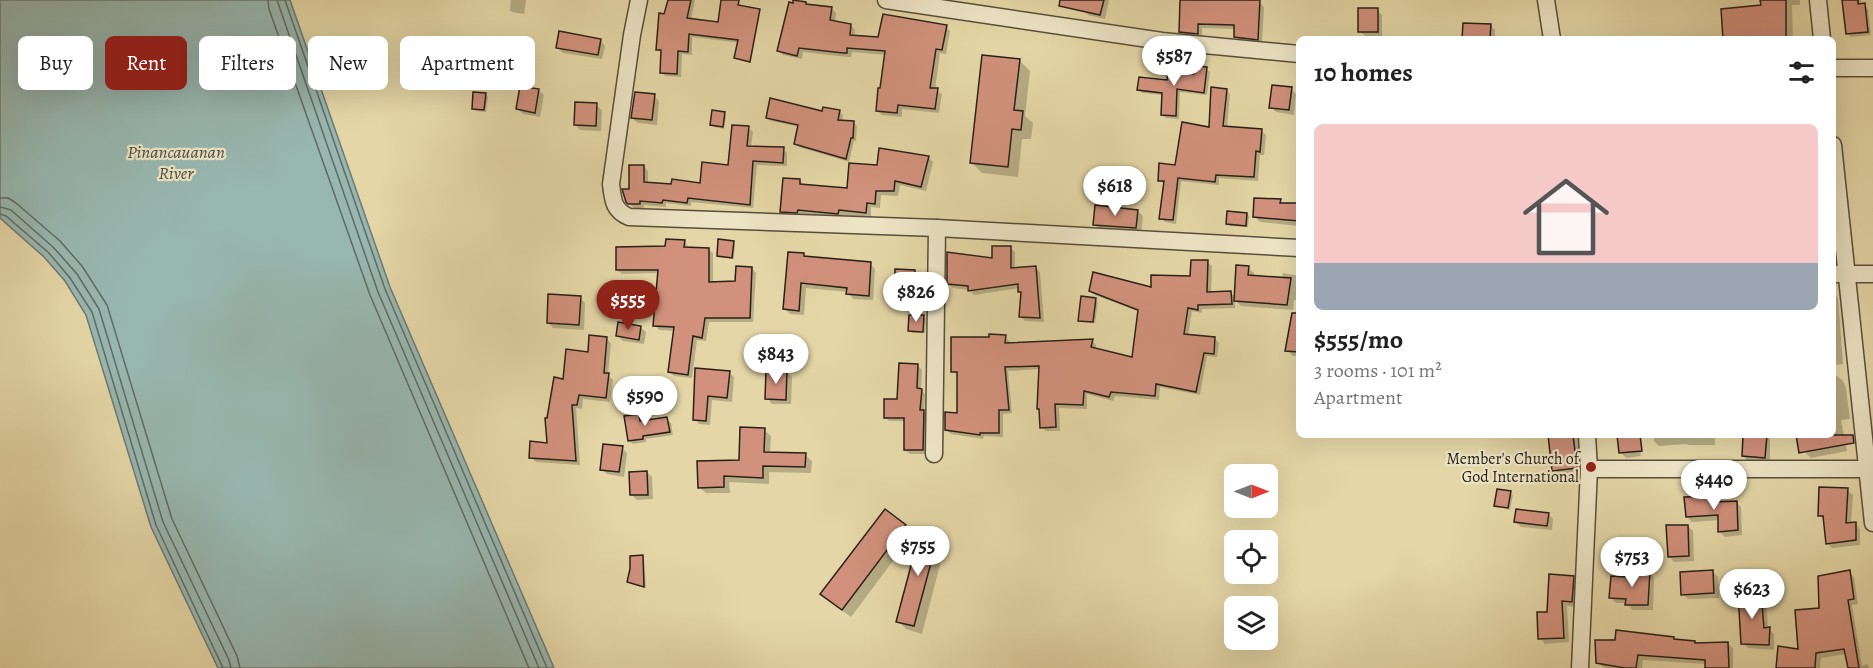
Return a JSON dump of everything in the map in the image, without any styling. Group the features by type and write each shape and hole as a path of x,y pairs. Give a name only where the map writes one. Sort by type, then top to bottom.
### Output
{"street":[{"path":"639,0 611,184 613,201 620,213 630,217 937,228 1296,248"},
{"path":"886,0 1162,41 1296,54"},
{"path":"1546,0 1552,36"},
{"path":"1818,0 1822,36"},
{"path":"1836,68 1873,68"},
{"path":"1836,210 1839,274 1871,469 1873,523"},
{"path":"934,454 937,228"},
{"path":"1839,274 1873,274"},
{"path":"1580,668 1589,469 1587,438"},
{"path":"1589,469 1871,469"}],"water":[{"name":"Pinancauanan River","path":"0,0 290,0 308,52 308,90 321,90 390,287 554,668 218,668 151,527 86,315 65,281 44,257 0,218"}],"building":[{"path":"668,0 691,0 687,18 718,22 721,0 739,0 738,5 760,9 750,62 734,58 738,40 689,34 688,52 678,51 677,74 660,73 661,50 656,50 659,13 664,14"},
{"path":"793,0 832,7 830,20 851,24 850,35 878,37 883,14 947,25 942,50 936,49 930,88 938,88 935,109 898,105 897,113 876,111 885,51 847,48 847,53 843,53 799,48 797,56 777,51 789,2 793,3"},
{"path":"1060,0 1104,0 1100,15 1059,6"},
{"path":"1180,0 1260,0 1258,40 1234,37 1234,25 1198,24 1198,34 1179,32"},
{"path":"1760,0 1786,0 1786,36 1723,36 1721,9 1761,5"},
{"path":"1842,0 1858,0 1858,4 1865,3 1868,32 1846,34"},
{"path":"1358,8 1378,8 1378,32 1358,32"},
{"path":"1463,23 1491,24 1490,36 1462,36"},
{"path":"559,31 601,39 598,55 556,48"},
{"path":"982,55 1020,59 1014,110 1023,111 1021,130 1012,129 1008,167 970,163"},
{"path":"1195,66 1207,67 1204,93 1177,89 1176,116 1161,115 1162,93 1137,90 1139,77 1167,80 1168,71 1194,74"},
{"path":"1272,85 1292,87 1289,110 1269,108"},
{"path":"1211,87 1227,89 1223,126 1262,129 1260,152 1256,151 1254,177 1216,175 1215,182 1178,178 1173,220 1159,219 1164,181 1158,181 1159,163 1175,165 1182,122 1209,127"},
{"path":"539,89 535,113 516,109 519,90"},
{"path":"473,92 486,93 484,110 472,109"},
{"path":"635,92 655,94 652,120 631,118"},
{"path":"770,98 822,111 823,107 840,110 838,120 854,121 853,138 851,138 846,159 794,144 798,125 766,118"},
{"path":"575,102 597,103 596,126 574,125"},
{"path":"712,110 725,112 723,127 710,125"},
{"path":"732,125 749,126 747,146 784,147 783,163 753,161 750,205 688,198 687,203 663,200 662,203 640,201 640,204 628,204 626,202 622,189 629,189 629,165 644,165 644,182 671,184 672,179 700,183 702,162 728,165"},
{"path":"879,148 929,156 921,187 895,181 894,191 876,191 875,204 867,203 866,213 839,210 838,214 798,210 797,213 780,212 783,178 800,179 800,184 847,188 849,163 877,165"},
{"path":"1254,198 1281,199 1280,203 1296,203 1296,221 1253,217"},
{"path":"1095,205 1138,210 1136,228 1093,225"},
{"path":"1227,211 1247,213 1246,226 1226,224"},
{"path":"666,239 685,240 684,247 709,248 709,282 735,281 736,266 752,267 750,318 705,318 702,338 693,336 688,375 668,372 674,327 653,326 658,270 616,270 616,247 665,246"},
{"path":"718,239 734,241 732,258 717,256"},
{"path":"992,246 1011,246 1011,268 1036,266 1040,318 1019,317 1021,292 1018,292 1018,284 968,291 968,286 947,284 947,252 992,258"},
{"path":"788,252 804,253 804,256 871,262 869,296 846,294 847,288 801,283 799,311 783,309"},
{"path":"1191,260 1208,260 1207,292 1231,291 1232,304 1198,305 1198,310 1188,308 1184,334 1215,337 1214,354 1204,353 1196,392 1156,384 1155,396 1111,392 1109,397 1084,391 1083,405 1055,404 1056,427 1040,428 1039,409 1037,409 1039,366 1005,367 1009,410 999,410 999,433 980,433 980,435 945,430 945,412 957,413 957,372 951,372 951,337 1006,335 1005,343 1093,339 1091,347 1132,357 1138,310 1089,291 1093,272 1151,287 1151,275 1190,276"},
{"path":"1236,265 1249,266 1248,275 1291,278 1287,305 1234,301"},
{"path":"895,269 915,270 915,298 894,298"},
{"path":"548,294 581,296 579,325 547,323"},
{"path":"1081,296 1096,298 1093,322 1078,321"},
{"path":"1292,313 1296,313 1296,352 1285,351"},
{"path":"909,315 924,315 923,332 908,331"},
{"path":"618,322 641,326 639,340 616,336"},
{"path":"589,335 607,337 604,373 609,373 606,398 579,395 577,405 572,405 576,461 529,458 530,441 547,443 545,418 547,418 554,377 563,379 566,349 588,352"},
{"path":"899,363 918,364 917,388 922,389 920,410 924,410 923,450 904,450 904,418 884,418 884,399 897,399"},
{"path":"695,368 730,371 727,398 708,396 706,421 693,420"},
{"path":"766,370 787,370 786,400 765,399"},
{"path":"639,414 640,421 667,417 670,432 628,441 624,416"},
{"path":"740,427 765,428 764,452 806,453 805,467 763,466 763,478 724,476 724,487 698,488 697,461 739,460"},
{"path":"1836,435 1853,435 1854,443 1799,453 1796,438 1836,438"},
{"path":"1548,438 1573,438 1577,468 1552,471"},
{"path":"1617,438 1640,438 1642,451 1619,453"},
{"path":"1743,438 1767,438 1765,458 1742,456"},
{"path":"603,444 623,446 619,472 600,470"},
{"path":"647,471 648,495 630,495 629,472"},
{"path":"1819,487 1848,488 1846,523 1856,522 1856,540 1826,544 1823,516 1818,516"},
{"path":"1497,489 1511,491 1508,508 1494,506"},
{"path":"1711,496 1712,502 1737,501 1738,530 1718,532 1718,515 1686,517 1684,497"},
{"path":"885,509 906,525 842,610 820,594"},
{"path":"1516,509 1549,513 1547,526 1514,522"},
{"path":"1666,525 1688,525 1689,556 1668,557"},
{"path":"921,528 939,533 914,626 896,622"},
{"path":"643,555 644,587 627,582 630,556"},
{"path":"1627,569 1650,571 1648,605 1625,605 1626,599 1609,598 1611,576 1627,577"},
{"path":"1713,570 1714,593 1681,595 1680,572"},
{"path":"1850,570 1854,599 1848,600 1859,668 1848,668 1844,649 1816,653 1815,668 1776,668 1778,646 1798,649 1795,610 1819,608 1818,576"},
{"path":"1549,574 1574,576 1572,602 1562,601 1564,638 1538,639 1537,612 1547,612"},
{"path":"1761,592 1764,628 1770,627 1769,645 1741,644 1738,593"},
{"path":"1616,630 1674,637 1674,639 1695,641 1695,643 1728,642 1729,668 1705,668 1705,660 1638,655 1636,668 1596,663 1595,640 1615,640"}],"place":[{"name":"Member's Church of God International","path":"1591,467"}]}
